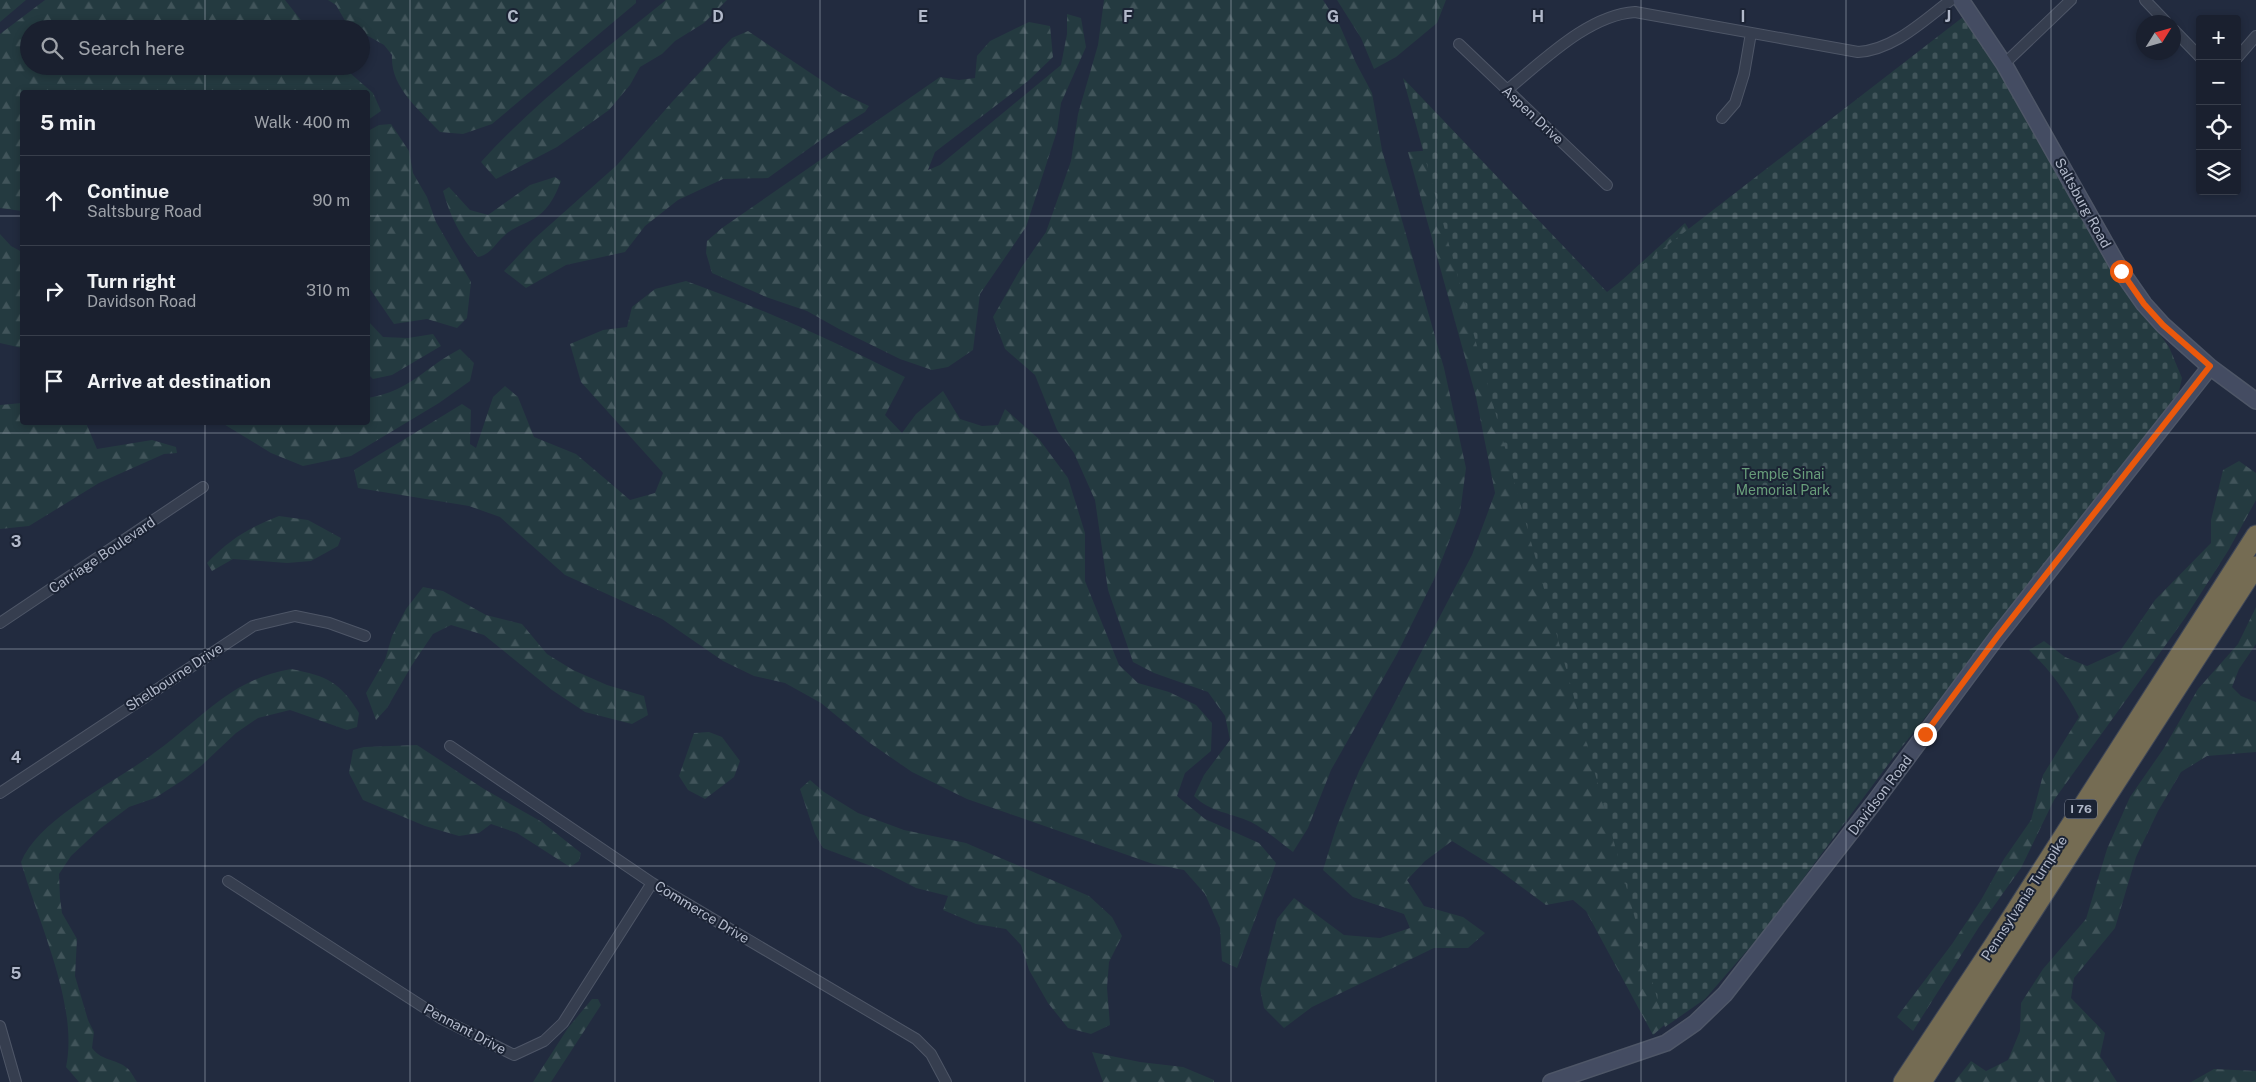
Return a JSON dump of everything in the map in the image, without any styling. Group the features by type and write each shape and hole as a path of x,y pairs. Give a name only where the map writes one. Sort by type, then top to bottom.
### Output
{"highway":[{"name":"Pennsylvania Turnpike","path":"1903,1082 2001,935 2256,535"},
{"name":"Pennsylvania Turnpike","path":"1922,1082 2256,566"}],"street":[{"path":"1507,90 1596,22 1619,13 1635,12 1834,48 1873,51 1904,36 1951,0"},
{"name":"Saltsburg Road","path":"1961,0 2004,64 2121,271 2144,304 2163,325 2210,366 2256,402"},
{"path":"2004,64 2071,0"},
{"path":"2145,0 2159,15"},
{"path":"1722,118 1736,103 1744,74 1751,33"},
{"path":"2241,53 2256,36"},
{"path":"2181,37 2196,53"},
{"name":"Aspen Drive","path":"1459,44 1607,184"},
{"name":"Davidson Road","path":"1551,1082 1666,1043 1695,1023 1725,994 1868,812 1997,637 2210,366"},
{"name":"Carriage Boulevard","path":"0,622 203,487"},
{"name":"Shelbourne Drive","path":"0,793 253,626 295,616 330,623 365,636"},
{"name":"Commerce Drive","path":"450,746 652,883 916,1039 931,1054 946,1082"},
{"name":"Pennant Drive","path":"228,881 442,1019 514,1055 544,1041 563,1023 652,883"},
{"path":"0,1026 16,1082"}],"green space":[{"path":"0,0 26,0 0,22"},
{"path":"45,0 285,0 301,20 20,20 20,75 352,75 370,90 20,90 20,211 0,208 0,34"},
{"path":"328,0 636,0 636,3 492,124 463,134 440,132 407,97 396,77 392,55 384,45 370,37 370,20 345,20 336,5"},
{"path":"666,0 727,0 704,23 675,41 662,54 640,67 630,85 609,110 557,147 496,179 481,162 524,118"},
{"path":"1104,0 1323,0 1340,26 1356,63 1372,93 1382,150 1444,368 1466,468 1460,513 1436,575 1397,654 1331,770 1308,828 1293,852 1251,822 1207,806 1194,796 1204,775 1230,740 1225,716 1208,692 1154,673 1133,662 1108,590 1095,500 1074,453 1057,430 1035,375 1005,349 993,317 1021,268 1046,232 1071,161 1078,114 1098,45"},
{"path":"1337,0 1446,0 1437,23 1396,57 1374,69 1361,38"},
{"path":"1067,14 1081,18 1086,47 1061,103 1057,131 1026,227 980,294 973,350 948,367 932,370 900,359 807,311 766,297 712,273 706,253 707,241 722,228 940,77 959,80 975,78 977,56 990,41 1029,22 1050,26 1053,57 1028,81 935,152 928,170 940,165 1061,65 1067,34"},
{"name":"Temple Sinai Memorial Park","path":"1963,17 1993,62 2111,266 2169,347 2182,378 2177,400 1893,758 1764,931 1705,999 1665,1027 1403,78 1607,292"},
{"path":"748,31 839,92 869,106 865,112 829,134 768,178 723,179 678,200 645,226 625,252 566,265 526,288 504,271 534,239 617,165 672,102 732,38"},
{"path":"370,90 373,93 381,111 370,119"},
{"path":"391,124 409,151 413,173 427,197 436,222 471,282 467,318 457,328 427,319 394,324 370,289 370,130 379,125"},
{"path":"1444,149 1599,301 1685,223 1711,265 1696,997 1653,1035 1586,911 1573,900 1546,905 1496,868 1452,841 1425,861 1407,880 1424,906 1463,917 1485,933 1468,948 1434,948 1312,1007 1284,1028 1264,1008 1260,989 1277,919 1294,898 1344,935 1380,938 1410,928 1404,914 1353,897 1323,870 1336,828 1359,771 1472,555 1495,493 1476,397 1408,152"},
{"path":"555,177 561,181 546,209 534,219 516,227 489,251 478,257 466,242 457,226 443,191 449,187 470,210 488,215 530,185"},
{"path":"0,234 11,246 20,251 20,348 0,343"},
{"path":"686,281 742,302 797,326 905,377 885,415 902,433 916,414 943,391 960,419 982,426 998,425 1005,409 1039,439 1068,478 1085,533 1085,581 1119,665 1138,683 1169,692 1196,705 1212,723 1211,751 1185,773 1177,796 1205,819 1259,843 1276,863 1237,968 1222,961 1220,928 1205,894 1184,870 1153,864 967,799 912,772 867,741 821,703 785,683 754,676 723,661 662,619 565,575 500,517 469,506 358,488 354,470 462,404 471,410 470,444 476,448 493,397 505,386 518,397 534,437 576,454 630,500 655,493 663,473 581,382 570,344 603,330 627,327 632,307 655,289"},
{"path":"370,323 383,337 408,338 433,334 441,346 392,375 373,379 370,376"},
{"path":"460,349 474,363 470,381 439,403 351,456 303,466 271,453 225,425 370,425 370,398 395,390 417,378"},
{"path":"20,403 20,425 87,425 97,449 152,440 176,447 177,453 164,454 99,483 29,526 0,529 0,405"},
{"path":"2239,461 2256,473 2256,500 2228,551 2185,618 2054,800 2021,868 1979,927 1913,1031 1897,1017 1952,944 1981,900 2004,859 2031,820 2043,775 2079,717 2057,681 2029,650 2044,641 2065,657 2087,666 2120,651 2155,600 2211,543 2211,520 2223,470"},
{"path":"279,516 308,520 341,538 338,546 311,561 287,563 233,559 212,571 207,563 224,547 249,530"},
{"path":"423,587 443,591 486,615 522,624 547,654 573,670 607,685 644,696 648,715 632,724 585,712 552,690 484,635 451,625 433,634 387,708 376,720 366,693 385,660 392,636 406,609"},
{"path":"2256,607 2256,644 2239,669 2232,687 2241,696 2256,702 2256,752 2207,756 2181,772 2158,811 2136,857 2115,928 2074,978 2071,998 2105,1033 2100,1056 2117,1082 1954,1082 1971,1061 1986,1071 2008,1060 2020,1031 2021,1003 2043,969 2086,919 2107,849 2130,797 2164,748 2198,689 2238,644"},
{"path":"291,669 314,674 339,687 359,713 357,727 347,730 290,710 258,718 236,733 183,780 155,798 129,807 101,828 71,856 59,874 62,913 77,939 75,976 88,1020 94,1032 92,1048 100,1056 127,1068 137,1082 79,1082 66,1067 68,1043 67,1018 62,991 55,964 21,862 30,846 44,830 61,816 154,753 222,699 253,681"},
{"path":"709,732 722,737 740,761 734,777 705,799 688,790 679,776 694,733"},
{"path":"417,745 484,789 542,822 581,853 579,861 570,867 517,833 491,824 479,833 459,836 425,826 363,800 349,773 353,750 364,747"},
{"path":"810,780 824,792 858,813 904,830 966,843 1089,896 1112,917 1122,936 1109,962 1107,988 1110,1025 1091,1034 1068,1028 1048,1003 1029,970 1021,945 1006,929 976,924 943,910 948,896 916,888 879,869 823,848 815,834 800,789"},
{"path":"592,999 598,999 601,1005 551,1082 533,1082 568,1028"},
{"path":"1092,1052 1140,1062 1183,1067 1214,1080 1214,1082 1103,1082"},
{"path":"2214,1069 2256,1071 2256,1082 2191,1082"}],"route":[{"path":"1925,734 1997,637 2210,366 2163,325 2144,304 2121,271"}]}
